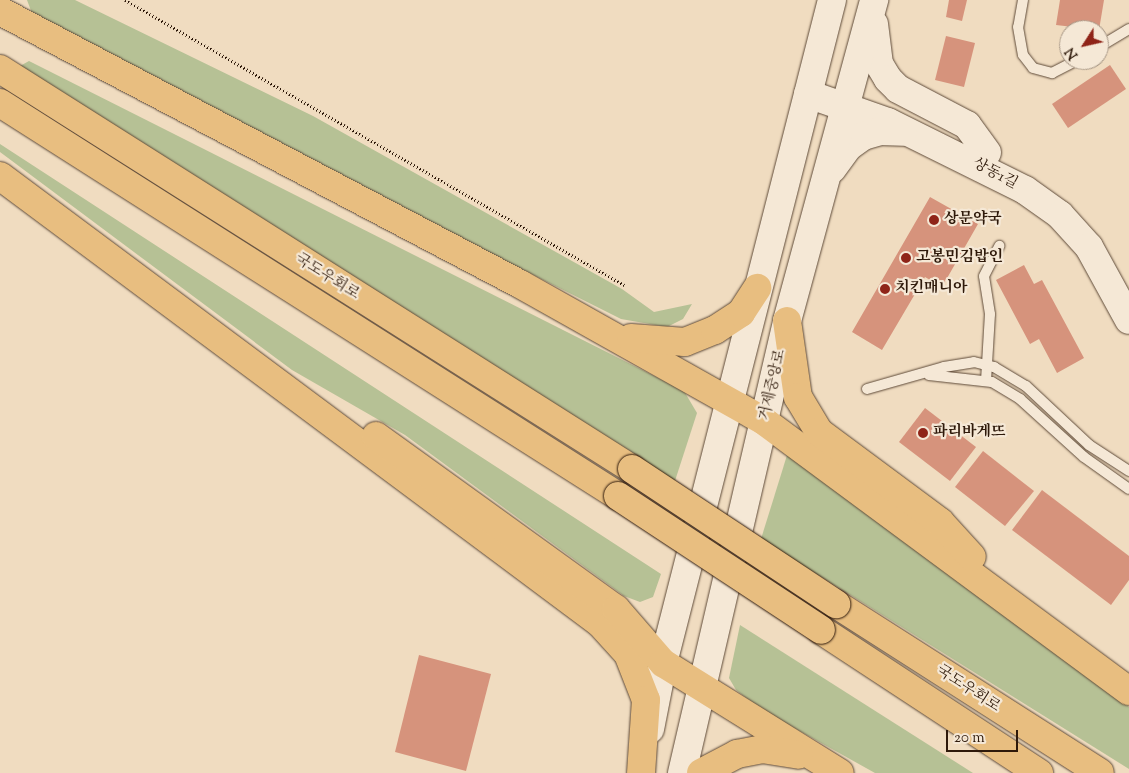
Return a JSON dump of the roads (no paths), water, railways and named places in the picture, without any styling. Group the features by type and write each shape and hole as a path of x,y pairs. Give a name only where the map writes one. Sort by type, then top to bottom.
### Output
{"highway":[{"path":"0,11 44,38 397,218 611,334 764,421 1018,605 1129,691"},
{"name":"국도우회로","path":"11,77 632,469 836,604 1100,773"},
{"name":"국도우회로","path":"7,107 618,496 1039,773"},
{"path":"0,176 614,637 628,654 646,700 642,773"},
{"path":"611,334 654,343 685,342 741,314 757,288"},
{"path":"787,322 798,397 819,432 940,522 1018,605"},
{"path":"315,411 366,430 417,462 616,609 663,663 702,690 810,757 840,773"},
{"path":"701,773 737,754 762,749 810,757"}],"main road":[{"path":"642,773 663,663 757,288 832,0"},
{"path":"872,7 879,64 888,79 898,89 967,125 987,153"},
{"name":"거제중앙로","path":"682,773 787,322 825,181 850,98 872,7"},
{"name":"상동1길","path":"810,86 850,98 987,153 1073,206 1102,240 1129,287"},
{"name":"상동1길","path":"850,98 1025,190 1060,215 1089,247 1129,320"},
{"path":"825,181 848,147 863,136 880,130 912,132"}],"lane":[{"path":"1022,0 1018,27 1023,55 1033,68 1052,73 1059,69"},
{"path":"1109,42 1129,29"},
{"path":"986,381 990,314 984,276 1000,246"},
{"path":"867,389 929,375 974,362 987,365 1026,386 1089,446 1129,471"},
{"path":"929,375 986,381 1020,399 1084,457 1129,489"}],"place":[{"name":"상문약국","path":"934,220"},
{"name":"고봉민김밥인","path":"906,258"},
{"name":"치킨매니아","path":"885,289"},
{"name":"파리바게뜨","path":"923,433"}]}
